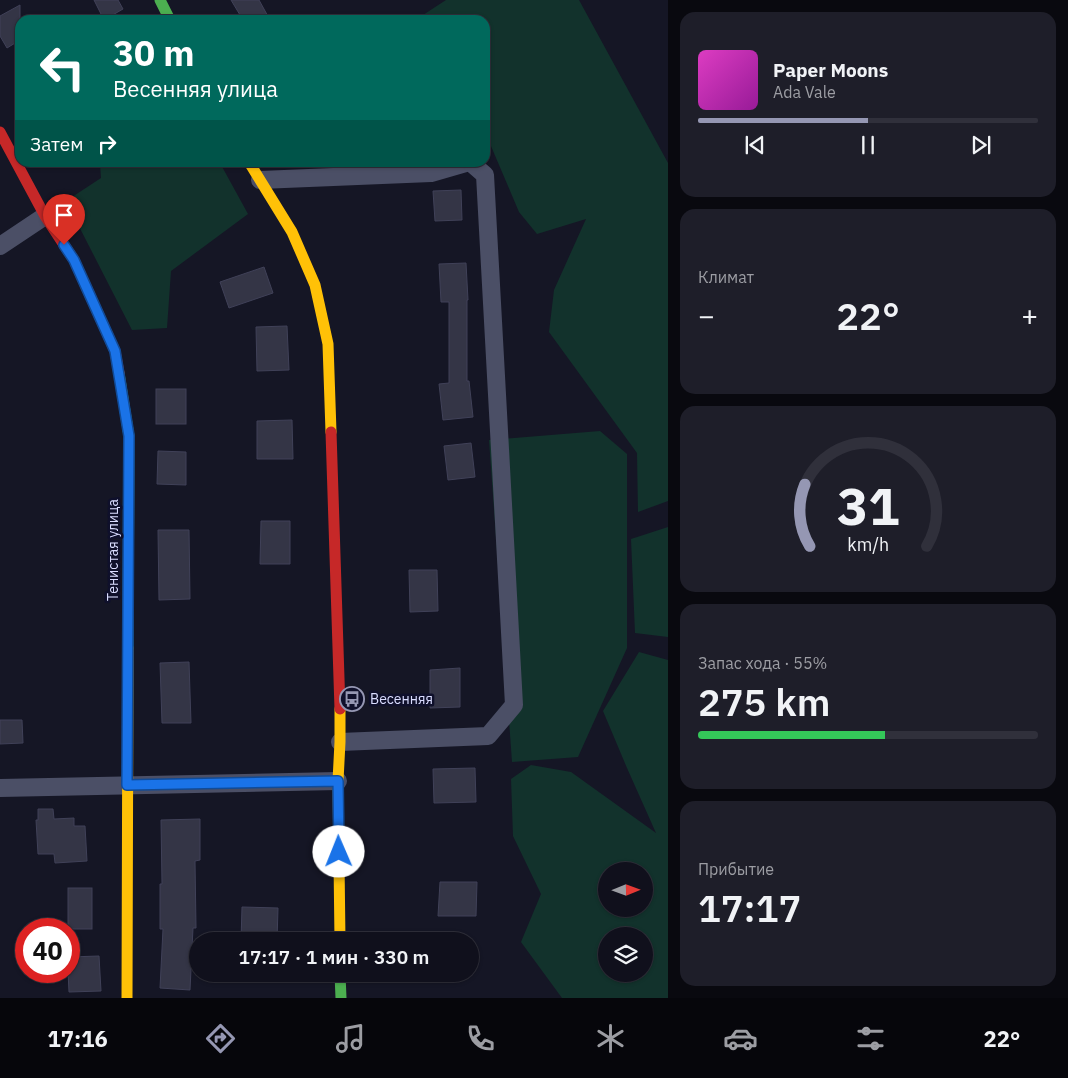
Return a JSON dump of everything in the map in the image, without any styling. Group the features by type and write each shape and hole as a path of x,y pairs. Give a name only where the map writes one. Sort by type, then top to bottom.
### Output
{"street":[{"path":"160,0 168,15"},
{"name":"Тенистая улица","path":"0,132 15,160"},
{"name":"Тенистая улица","path":"19,167 45,216 74,260 115,351 129,436 127,998"},
{"path":"253,167 292,232 315,285 328,344 339,656 340,932"},
{"path":"260,180 431,173 452,167"},
{"path":"340,742 488,736 514,705 485,175 476,167"},
{"path":"0,246 45,216"},
{"path":"0,788 338,781"},
{"path":"340,982 341,998"}],"green space":[{"path":"446,0 579,0 668,163 668,501 638,512 637,453 549,332 554,290 586,219 537,234 519,212 490,144 490,15 423,15"},
{"path":"100,167 222,167 248,214 171,271 167,328 132,330 66,201 101,178"},
{"path":"600,431 627,454 627,648 578,757 512,762 489,440"},
{"path":"668,527 668,637 635,633 631,539"},
{"path":"639,652 668,660 668,998 562,998 521,942 541,894 513,836 511,779 531,765 571,772 656,833 603,711"}],"building":[{"path":"94,0 118,0 123,9 113,15 102,15"},
{"path":"231,0 259,0 267,15 240,15"},
{"path":"20,5 20,15 15,15 15,43 7,48 0,36 0,16"},
{"path":"461,190 462,220 435,221 433,191"},
{"path":"466,263 468,300 467,381 469,381 473,417 443,420 439,384 449,383 449,302 441,302 439,264"},
{"path":"264,267 273,293 229,308 220,282"},
{"path":"287,326 289,370 257,371 256,327"},
{"path":"156,389 186,389 186,424 156,424"},
{"path":"292,420 293,459 257,459 257,421"},
{"path":"471,443 475,477 448,480 444,446"},
{"path":"158,451 186,452 186,485 157,484"},
{"path":"261,521 290,521 290,564 260,564"},
{"path":"158,530 189,530 190,599 159,600"},
{"path":"409,570 437,570 438,611 410,612"},
{"path":"189,662 191,723 162,723 160,663"},
{"path":"460,668 460,707 430,708 430,670"},
{"path":"0,720 22,720 23,743 0,744"},
{"path":"475,768 476,802 434,803 433,769"},
{"path":"38,809 53,809 54,819 74,818 74,826 85,826 87,861 55,863 54,854 38,854 36,820 38,820"},
{"path":"200,819 200,860 195,861 196,928 193,928 193,932 189,932 190,990 160,988 163,929 160,929 160,884 162,884 161,820"},
{"path":"440,882 477,882 476,916 438,916"},
{"path":"68,888 92,888 92,929 80,929 80,918 68,918"},
{"path":"242,907 278,908 277,932 241,932"},
{"path":"99,956 101,991 69,992 69,983 80,983 80,957"}],"traffic: fast":[{"path":"160,0 168,15"},
{"path":"119,373 129,436 128,648"},
{"path":"340,982 341,998"}],"traffic: slow":[{"path":"252,167 292,232 315,285 328,344 331,432"},
{"path":"127,998 128,648"},
{"path":"340,709 338,781 340,932"}],"traffic: jam":[{"path":"0,132 15,160"},
{"path":"19,167 45,216 74,260 115,351 119,373"},
{"path":"331,432 340,709"}],"place":[{"name":"Весенняя","path":"352,699"}],"route":[{"path":"64,245 74,260 115,351 129,436 127,785 338,781 339,852"}]}
